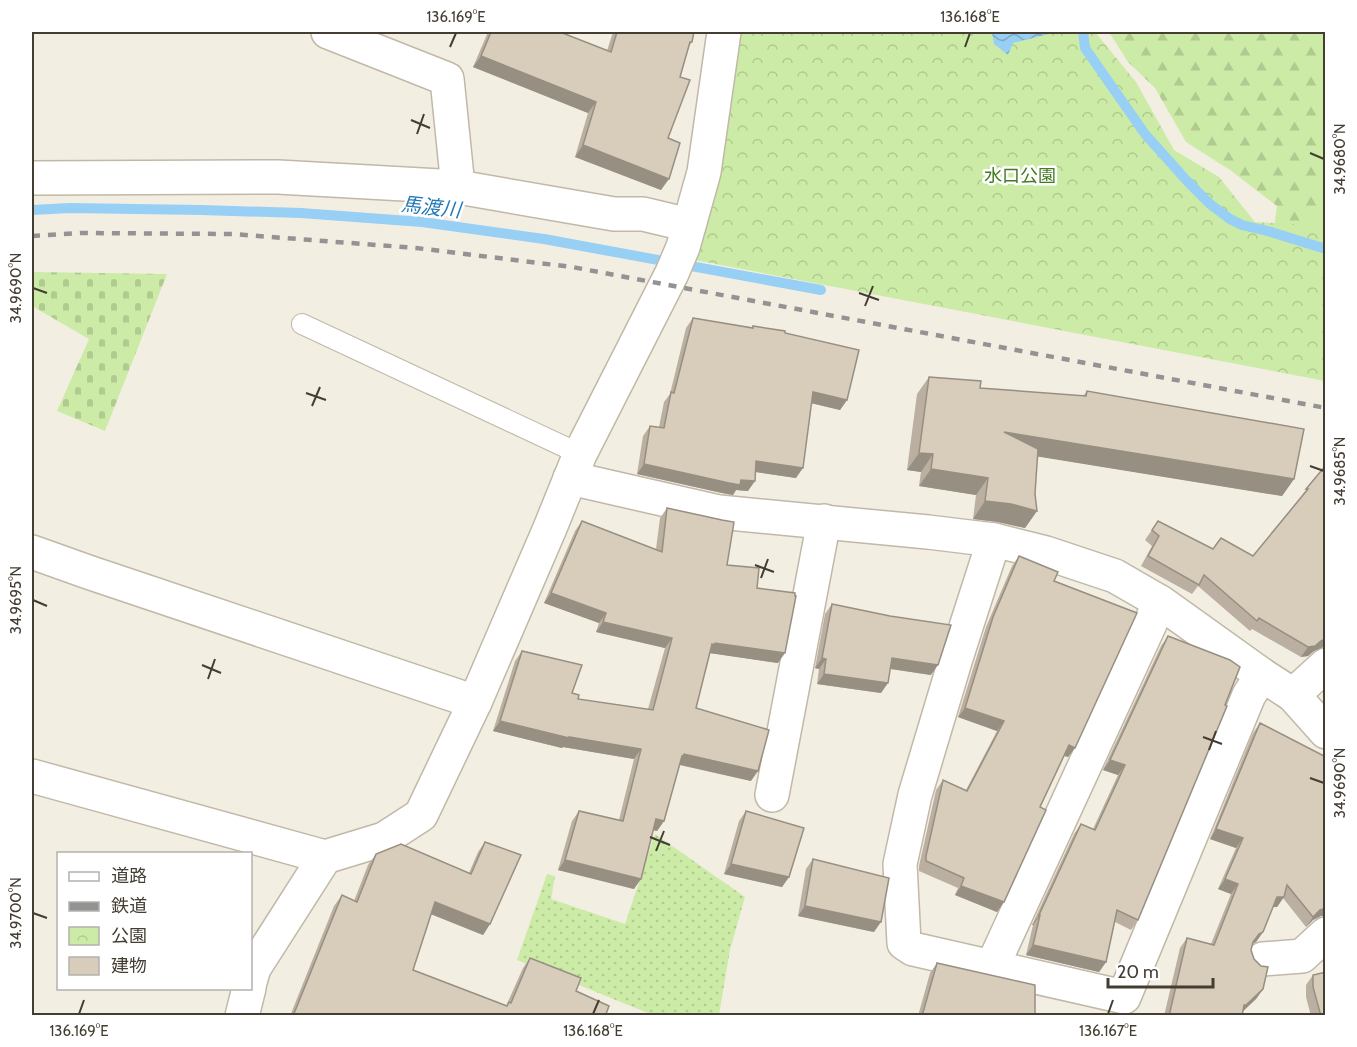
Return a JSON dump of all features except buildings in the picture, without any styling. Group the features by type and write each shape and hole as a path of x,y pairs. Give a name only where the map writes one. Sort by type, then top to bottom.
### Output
{"street":[{"path":"328,32 447,79 458,187"},
{"path":"32,776 325,856 384,839 421,815 475,702 575,466 681,248 704,172 724,32"},
{"path":"32,178 278,177 458,187 614,213 644,213 681,248"},
{"path":"575,466 719,512 994,540 1046,553 1115,576 1160,602 1293,695 1326,732"},
{"path":"772,795 824,521"},
{"path":"994,540 915,795 900,864 904,943 913,950 1124,997 1249,695 1262,675"},
{"path":"32,552 475,702"},
{"path":"992,967 1160,602"},
{"path":"1293,695 1326,665"},
{"path":"252,975 254,968 325,856"},
{"path":"1263,959 1302,956 1326,934"},
{"path":"242,1016 248,990"}],"lane":[{"path":"302,324 575,466"}],"green space":[{"name":"水口公園","path":"729,32 1095,32 1136,82 1174,150 1219,177 1255,222 1325,226 1325,381 684,258"},
{"path":"1109,32 1325,32 1325,306 1272,241 1277,206 1230,170 1186,142 1155,88 1128,62"},
{"path":"34,272 167,274 105,431 57,411 89,339 32,306"},
{"path":"655,834 745,897 730,950 719,1015 653,1015 517,960 547,874 555,876 551,899 625,924"}],"water":[{"path":"992,32 1057,32 1013,43 1008,55 994,44"}],"waterway":[{"path":"1083,32 1085,48 1145,134 1210,204 1242,225 1326,249"},
{"name":"馬渡川","path":"32,210 70,208 301,213 422,222 544,239 821,290"}],"railway":[{"path":"32,236 80,233 232,234 416,248 572,267 1326,408"}]}
